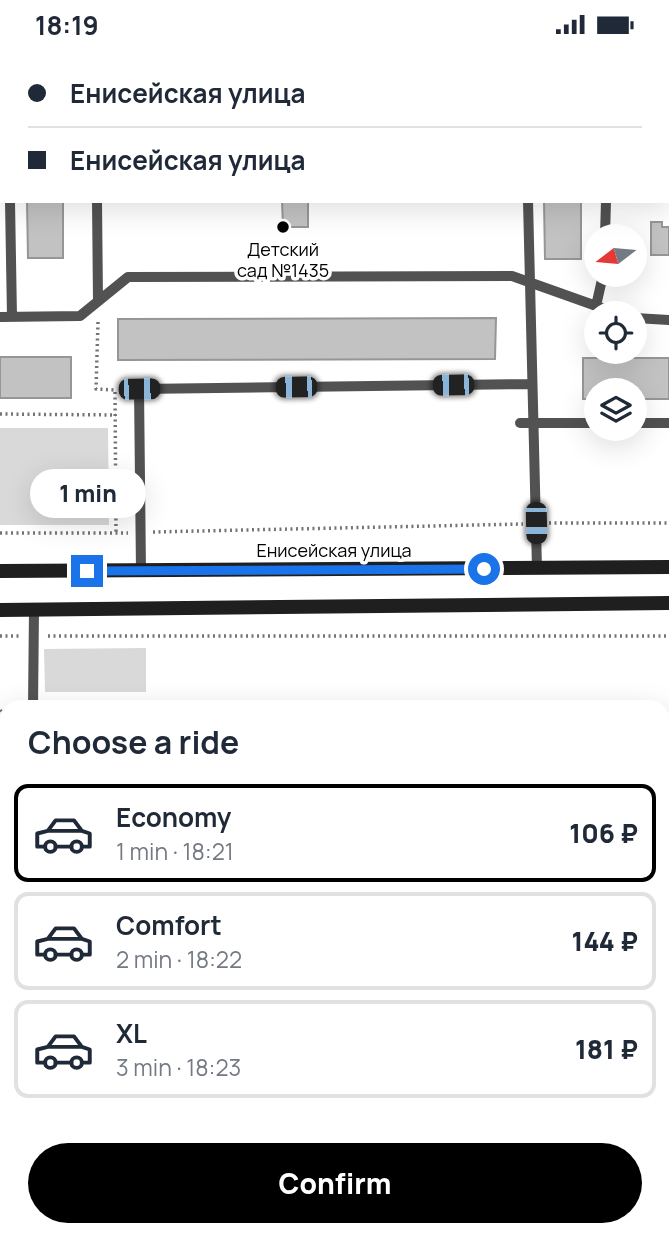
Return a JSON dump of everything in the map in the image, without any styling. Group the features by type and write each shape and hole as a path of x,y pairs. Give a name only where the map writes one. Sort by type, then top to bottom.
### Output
{"main road":[{"name":"Енисейская улица","path":"0,571 669,567"},
{"path":"0,610 669,603"}],"lane":[{"path":"10,203 12,317"},
{"path":"97,203 98,301"},
{"path":"528,203 537,569"},
{"path":"605,224 606,203"},
{"path":"0,317 80,316 128,277 512,276 584,302"},
{"path":"647,319 669,320"},
{"path":"141,571 139,389 532,384"},
{"path":"520,423 584,423"},
{"path":"647,423 669,423"},
{"path":"33,700 34,610"}],"path":[{"path":"98,301 96,389 116,390 116,533"},
{"path":"0,414 116,415"},
{"path":"0,533 141,533 536,523 669,523"},
{"path":"0,636 669,636"}],"shaded area":[{"path":"0,428 108,428 109,525 0,525"},
{"path":"146,648 146,692 45,692 44,649"}],"building":[{"path":"27,203 63,203 63,258 28,258"},
{"path":"282,203 308,203 308,227 283,227"},
{"path":"544,203 581,203 581,259 545,259"},
{"path":"651,222 662,222 662,227 669,227 669,255 651,255"},
{"path":"496,318 495,359 118,360 118,319"},
{"path":"0,357 71,357 71,398 0,398"},
{"path":"583,358 584,364 647,364 647,358 669,358 669,399 647,399 647,378 584,378 583,399"}],"place":[{"name":"Детский сад №1435","path":"283,227"}],"route":[{"path":"87,571 484,569"}]}
